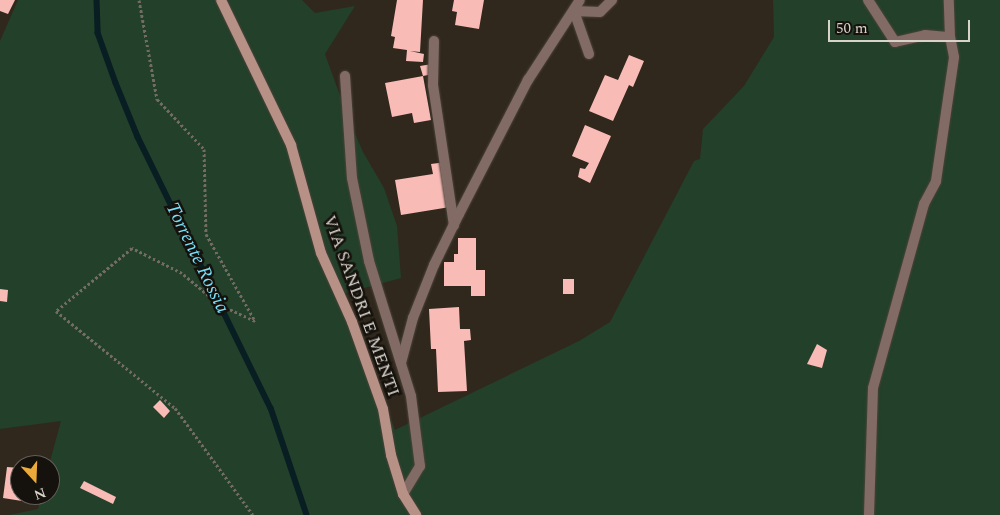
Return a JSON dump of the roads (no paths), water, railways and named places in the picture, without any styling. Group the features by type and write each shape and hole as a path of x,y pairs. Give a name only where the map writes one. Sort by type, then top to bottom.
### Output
{"main road":[{"name":"VIA SANDRI E MENTI","path":"221,0 291,145 321,253 352,322 383,410 391,456 403,494 416,515"}],"street":[{"path":"401,364 413,318 454,225 528,80 580,0"},
{"path":"574,11 600,12 612,0"},
{"path":"868,0 895,42 925,36 950,38"},
{"path":"869,515 873,388 924,204 936,181 954,57 950,38 949,0"},
{"path":"574,11 589,54"},
{"path":"434,41 433,85 454,225"},
{"path":"345,76 352,178 369,261 411,396 420,466 403,494"}],"waterway":[{"name":"Torrente Rossia","path":"97,0 98,33 138,137 271,408 307,515"}]}
